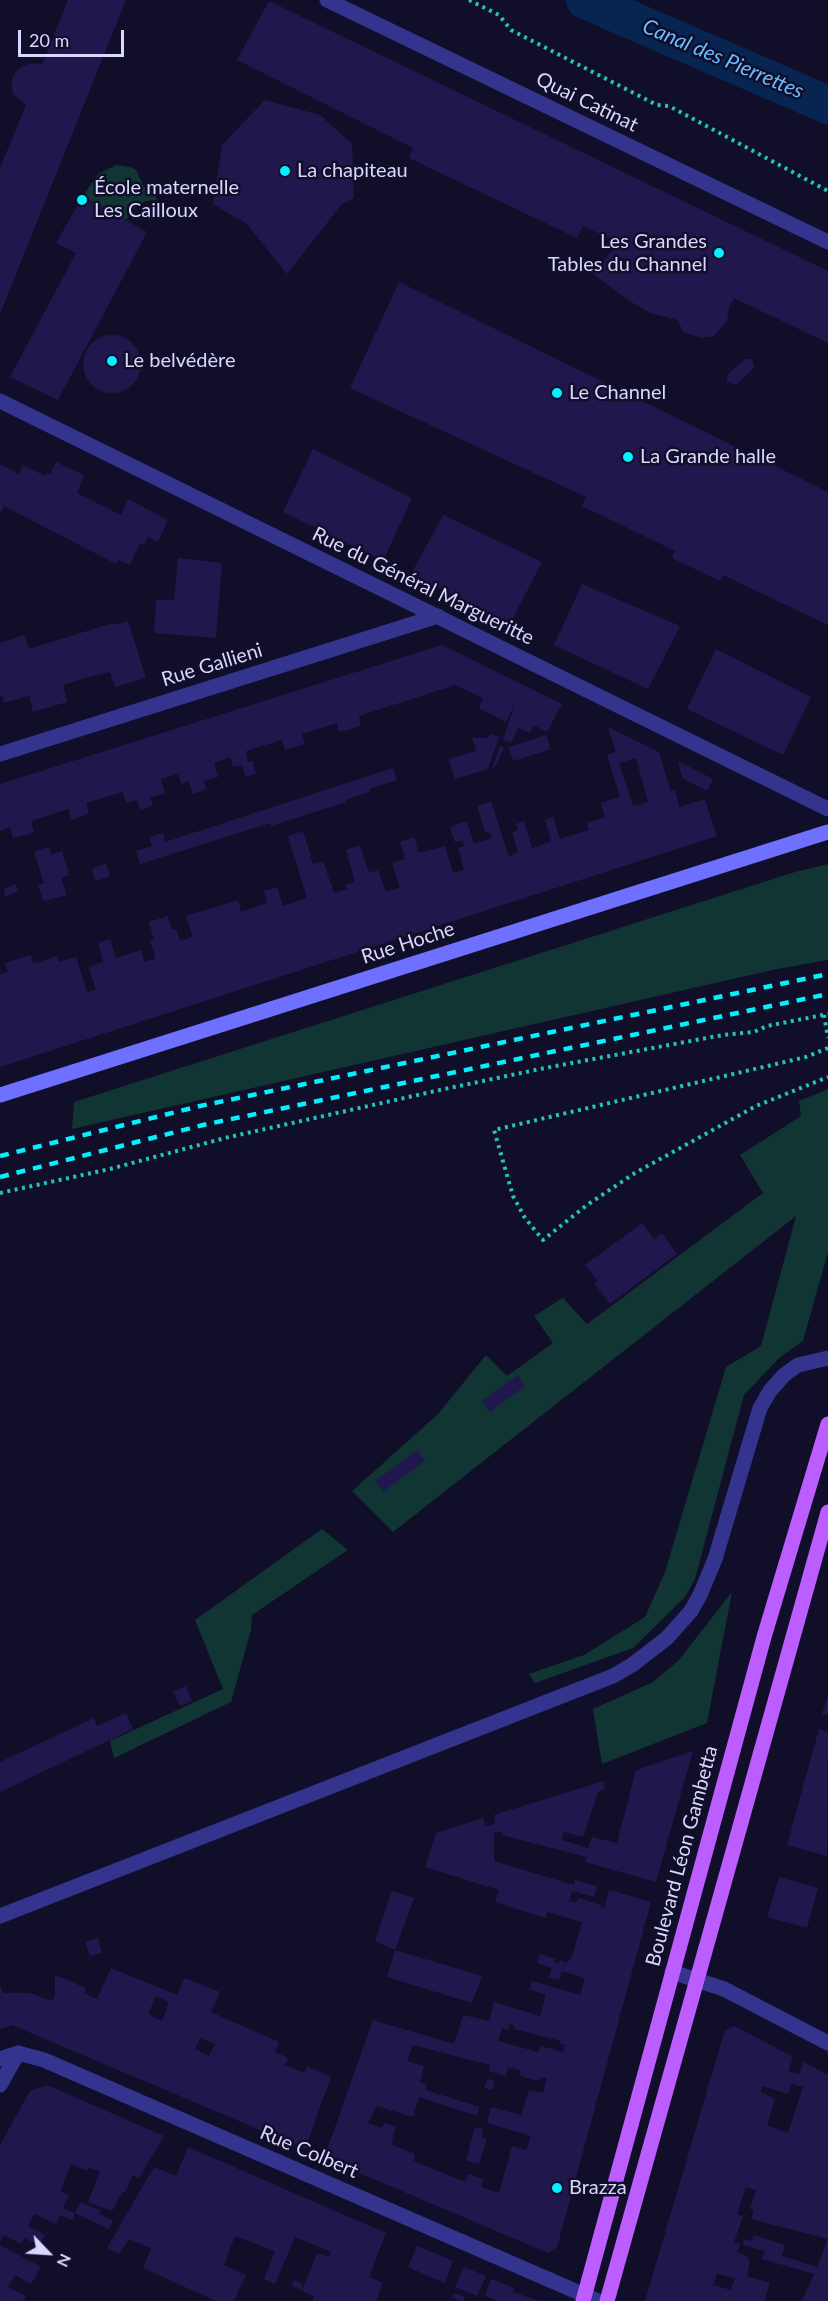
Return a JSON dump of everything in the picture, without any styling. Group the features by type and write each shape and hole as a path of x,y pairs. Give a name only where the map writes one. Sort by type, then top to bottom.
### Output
{"main road":[{"name":"Boulevard Léon Gambetta","path":"589,2299 672,1972 764,1636 828,1424"},
{"path":"607,2301 828,1512"}],"street":[{"name":"Quai Catinat","path":"327,0 828,242"},
{"name":"Rue du Général Margueritte","path":"0,401 828,809"},
{"name":"Rue Gallieni","path":"0,754 438,616"},
{"name":"Rue Hoche","path":"0,1095 828,832"},
{"path":"0,1916 613,1676 632,1665 667,1638 690,1611 700,1595 715,1559 760,1408 770,1391 798,1365 828,1358"},
{"path":"672,1972 724,1989 828,2043"},
{"path":"0,2059 18,2053"},
{"path":"0,2085 18,2053"},
{"name":"Rue Colbert","path":"18,2053 44,2060 589,2299"}],"path":[{"path":"469,0 499,15 511,30 657,105 669,106 828,191"},
{"path":"0,1193 110,1168 225,1138 429,1093 599,1058 723,1035 754,1032 767,1026 826,1014 828,1038"},
{"path":"828,1048 806,1057 494,1130 513,1196 525,1218 543,1240 587,1205 635,1173 756,1106 828,1077"}],"green space":[{"path":"116,165 136,170 144,187 157,187 156,200 146,201 136,207 126,220 83,196 98,174"},
{"path":"828,864 828,960 777,969 72,1129 74,1102 795,872"},
{"path":"828,1089 828,1252 803,1341 779,1358 744,1395 695,1579 685,1597 633,1648 535,1683 529,1674 584,1655 645,1617 665,1572 726,1367 761,1346 796,1216 393,1532 352,1491 438,1414 486,1355 507,1376 553,1343 534,1316 563,1298 587,1324 763,1193 740,1155 801,1116 799,1101"},
{"path":"322,1529 348,1550 252,1615 251,1630 231,1702 114,1758 110,1741 223,1689 195,1620"},
{"path":"732,1592 707,1723 602,1764 593,1709 653,1682 678,1661"}],"building":[{"path":"68,0 126,0 0,314 0,168 26,105 14,95 12,78 18,69 25,65 34,63 42,65"},
{"path":"269,1 828,271 828,343 734,298 729,307 727,321 714,336 701,338 684,332 677,320 650,313 628,300 592,273 619,243 583,226 577,238 409,158 413,148 237,60"},
{"name":"La chapiteau","path":"265,100 320,115 352,144 354,198 341,205 287,274 247,224 213,204 222,145"},
{"path":"83,196 147,232 58,400 10,377 76,253 56,243"},
{"name":"La Grande halle","path":"399,282 828,492 828,625 723,575 720,581 672,558 675,551 582,506 586,497 350,388"},
{"name":"Le belvédère","path":"106,335 118,335 133,343 141,358 141,370 133,385 118,393 106,393 91,385 83,370 83,358 91,343"},
{"path":"745,359 752,359 754,368 736,385 727,382 727,375"},
{"path":"313,449 412,498 383,561 283,512"},
{"path":"56,462 84,475 77,493 121,515 128,499 168,520 158,542 148,537 144,545 140,543 130,565 118,560 116,564 4,506 0,513 0,464 19,474 23,465 45,476 47,473 50,474"},
{"path":"443,515 542,562 510,624 411,574"},
{"path":"178,558 222,563 216,638 154,633 156,600 174,600"},
{"path":"582,584 680,626 648,689 554,645"},
{"path":"128,621 146,678 115,687 110,672 85,678 63,685 67,702 33,712 29,696 4,703 2,695 0,696 0,643 24,635 29,649 113,623 114,625"},
{"path":"442,645 562,704 547,732 534,725 530,733 518,728 511,743 503,740 516,701 506,722 479,708 483,698 455,685 359,716 361,726 339,732 337,723 302,734 305,744 285,750 282,740 246,751 248,762 252,761 256,773 246,777 242,765 233,767 230,757 214,763 218,777 204,781 206,789 193,794 188,781 181,784 178,774 161,779 165,793 150,798 153,805 140,810 137,800 126,803 123,792 86,803 89,814 71,820 68,809 31,821 34,832 29,834 13,838 10,827 0,831 0,784"},
{"path":"716,649 811,697 783,755 687,709"},
{"path":"608,727 659,752 671,792 675,790 679,807 705,799 717,836 0,1067 0,974 8,972 5,963 31,955 33,964 57,956 59,962 76,957 87,992 96,990 89,967 103,962 98,943 110,939 116,958 141,950 144,962 156,959 150,941 154,940 149,922 168,916 172,929 176,929 180,941 193,937 186,916 238,900 241,912 267,903 264,891 277,887 283,906 307,898 288,836 303,831 313,864 323,861 334,893 347,889 345,885 355,882 346,850 360,845 369,873 378,870 386,892 400,887 392,863 405,859 400,842 414,837 419,853 445,846 453,873 464,870 458,848 464,846 462,841 455,842 450,827 467,821 474,844 492,838 490,831 485,832 477,806 491,801 509,857 518,852 512,833 518,830 516,824 524,821 532,848 551,842 545,820 553,817 560,839 589,830 587,823 605,817 601,803 620,797 607,755 616,752","holes":["636,758 648,802 633,806 619,763"]},
{"path":"490,734 499,737 488,769 455,779 449,759 476,751 472,738 488,738"},
{"path":"546,735 551,749 513,761 509,747"},
{"path":"500,746 504,748 495,767 492,768"},
{"path":"678,761 713,779 707,791 682,778"},
{"path":"393,768 397,780 369,789 370,792 345,800 346,802 140,864 136,851 152,846 149,837 163,833 165,842"},
{"path":"49,847 51,855 62,851 69,875 61,878 67,895 44,901 38,885 44,884 34,851"},
{"path":"106,864 110,877 95,881 92,868"},
{"path":"16,884 18,892 5,896 4,889"},
{"path":"642,1223 654,1239 662,1233 677,1254 610,1304 594,1283 598,1281 585,1265"},
{"path":"518,1375 525,1386 490,1412 482,1401"},
{"path":"417,1450 425,1461 383,1492 375,1481"},
{"path":"186,1686 192,1701 180,1706 173,1691"},
{"path":"828,1696 828,1715 822,1714"},
{"path":"126,1713 133,1729 0,1792 0,1762 94,1718 97,1726"},
{"path":"819,1729 828,1732 827,1856 787,1845"},
{"path":"693,1751 656,1882 585,1862 587,1857 501,1835 502,1831 494,1833 494,1861 574,1885 575,1880 597,1886 594,1897 572,1891 569,1901 575,1903 579,1898 598,1904 604,1909 609,1890 651,1902 557,2247 548,2253 324,2158 373,2020 454,2044 463,2015 489,2021 494,2002 540,2016 546,1995 529,1989 532,1981 580,1995 585,1978 562,1971 559,1980 549,1977 552,1968 537,1963 540,1954 555,1959 554,1962 558,1964 560,1960 566,1963 572,1957 582,1922 547,1912 545,1918 495,1902 499,1890 425,1867 436,1833 483,1818 486,1826 495,1824 494,1815 604,1781 605,1789 598,1792 583,1837 564,1832 562,1840 588,1848 592,1837 617,1843 636,1770","holes":["510,2024 514,2025 514,2029 561,2041 559,2044 565,2045 563,2052 541,2046 538,2052 498,2041 502,2028 508,2030","413,2045 490,2065 489,2071 506,2076 508,2067 520,2070 520,2076 538,2081 542,2077 547,2078 543,2093 529,2090 521,2115 491,2107 487,2123 531,2136 526,2150 512,2146 499,2193 481,2187 483,2179 468,2174 465,2182 414,2161 415,2154 391,2144 396,2127 384,2123 382,2128 368,2123 377,2106 413,2117 419,2097 477,2116 479,2107 426,2090 427,2085 420,2082 424,2066 407,2061"]},
{"path":"779,1877 818,1888 807,1928 767,1917"},
{"path":"392,1891 414,1898 395,1950 375,1941"},
{"path":"98,1938 102,1953 90,1956 85,1942"},
{"path":"395,1950 482,1976 472,2003 387,1977"},
{"path":"111,1968 177,1995 185,1978 220,1992 211,2012 279,2042 275,2052 288,2058 285,2065 304,2073 307,2066 331,2077 305,2149 12,2025 0,2029 0,1985 3,1993 30,1993 52,2001 55,1996 55,1975 86,1988 84,1993 97,1999","holes":["156,1996 169,2002 162,2021 148,2014","200,2038 215,2044 209,2056 195,2049"]},
{"path":"735,2026 793,2057 788,2071 799,2074 804,2062 828,2075 828,2239 751,2219 754,2210 750,2209 756,2190 746,2187 737,2214 743,2216 734,2242 740,2244 737,2252 745,2255 750,2261 747,2276 770,2283 764,2301 645,2301 725,2030","holes":["792,2084 803,2087 788,2133 767,2125 775,2099 761,2092 762,2086 788,2094","717,2274 735,2278 731,2290 713,2285"]},
{"path":"487,2079 495,2081 492,2090 484,2088"},
{"path":"47,2085 164,2136 139,2178 133,2175 112,2211 88,2202 100,2172 88,2167 87,2171 71,2164 60,2191 69,2195 63,2208 75,2213 72,2220 60,2215 56,2224 34,2214 28,2226 45,2235 39,2245 24,2238 21,2244 4,2235 0,2242 0,2145 30,2091"},
{"path":"475,2127 483,2129 481,2137 487,2139 479,2164 466,2160"},
{"path":"188,2147 386,2233 369,2277 383,2283 376,2301 313,2301 314,2296 302,2291 317,2253 329,2257 331,2252 295,2237 275,2284 264,2279 275,2251 235,2236 224,2265 246,2275 234,2301 216,2301 143,2268 151,2248 129,2239 119,2254 107,2248 154,2167 176,2176"},
{"path":"80,2202 100,2210 99,2214 113,2221 109,2229 75,2213"},
{"path":"754,2235 785,2245 782,2256 817,2267 828,2239 828,2301 802,2301 814,2274 762,2259 765,2251 743,2245 744,2239 752,2241"},
{"path":"0,2245 41,2267 31,2284 15,2275 8,2287 26,2296 23,2301 0,2301"},
{"path":"417,2246 453,2261 445,2283 408,2267"},
{"path":"464,2267 486,2276 477,2296 455,2287"},
{"path":"491,2279 514,2288 513,2292 539,2301 497,2301 485,2296"},
{"path":"294,2280 303,2284 301,2290 291,2286"},
{"path":"454,2293 465,2297 464,2301 452,2297"}],"waterway":[{"name":"Canal des Pierrettes","path":"585,0 828,105"}],"railway":[{"path":"0,1156 200,1106 828,974"},
{"path":"0,1177 203,1125 828,994"}],"place":[{"name":"La chapiteau","path":"285,171"},
{"name":"École maternelle Les Cailloux","path":"82,200"},
{"name":"Les Grandes Tables du Channel","path":"719,253"},
{"name":"Le belvédère","path":"112,361"},
{"name":"Le Channel","path":"557,393"},
{"name":"La Grande halle","path":"628,457"},
{"name":"Brazza","path":"557,2188"}]}
